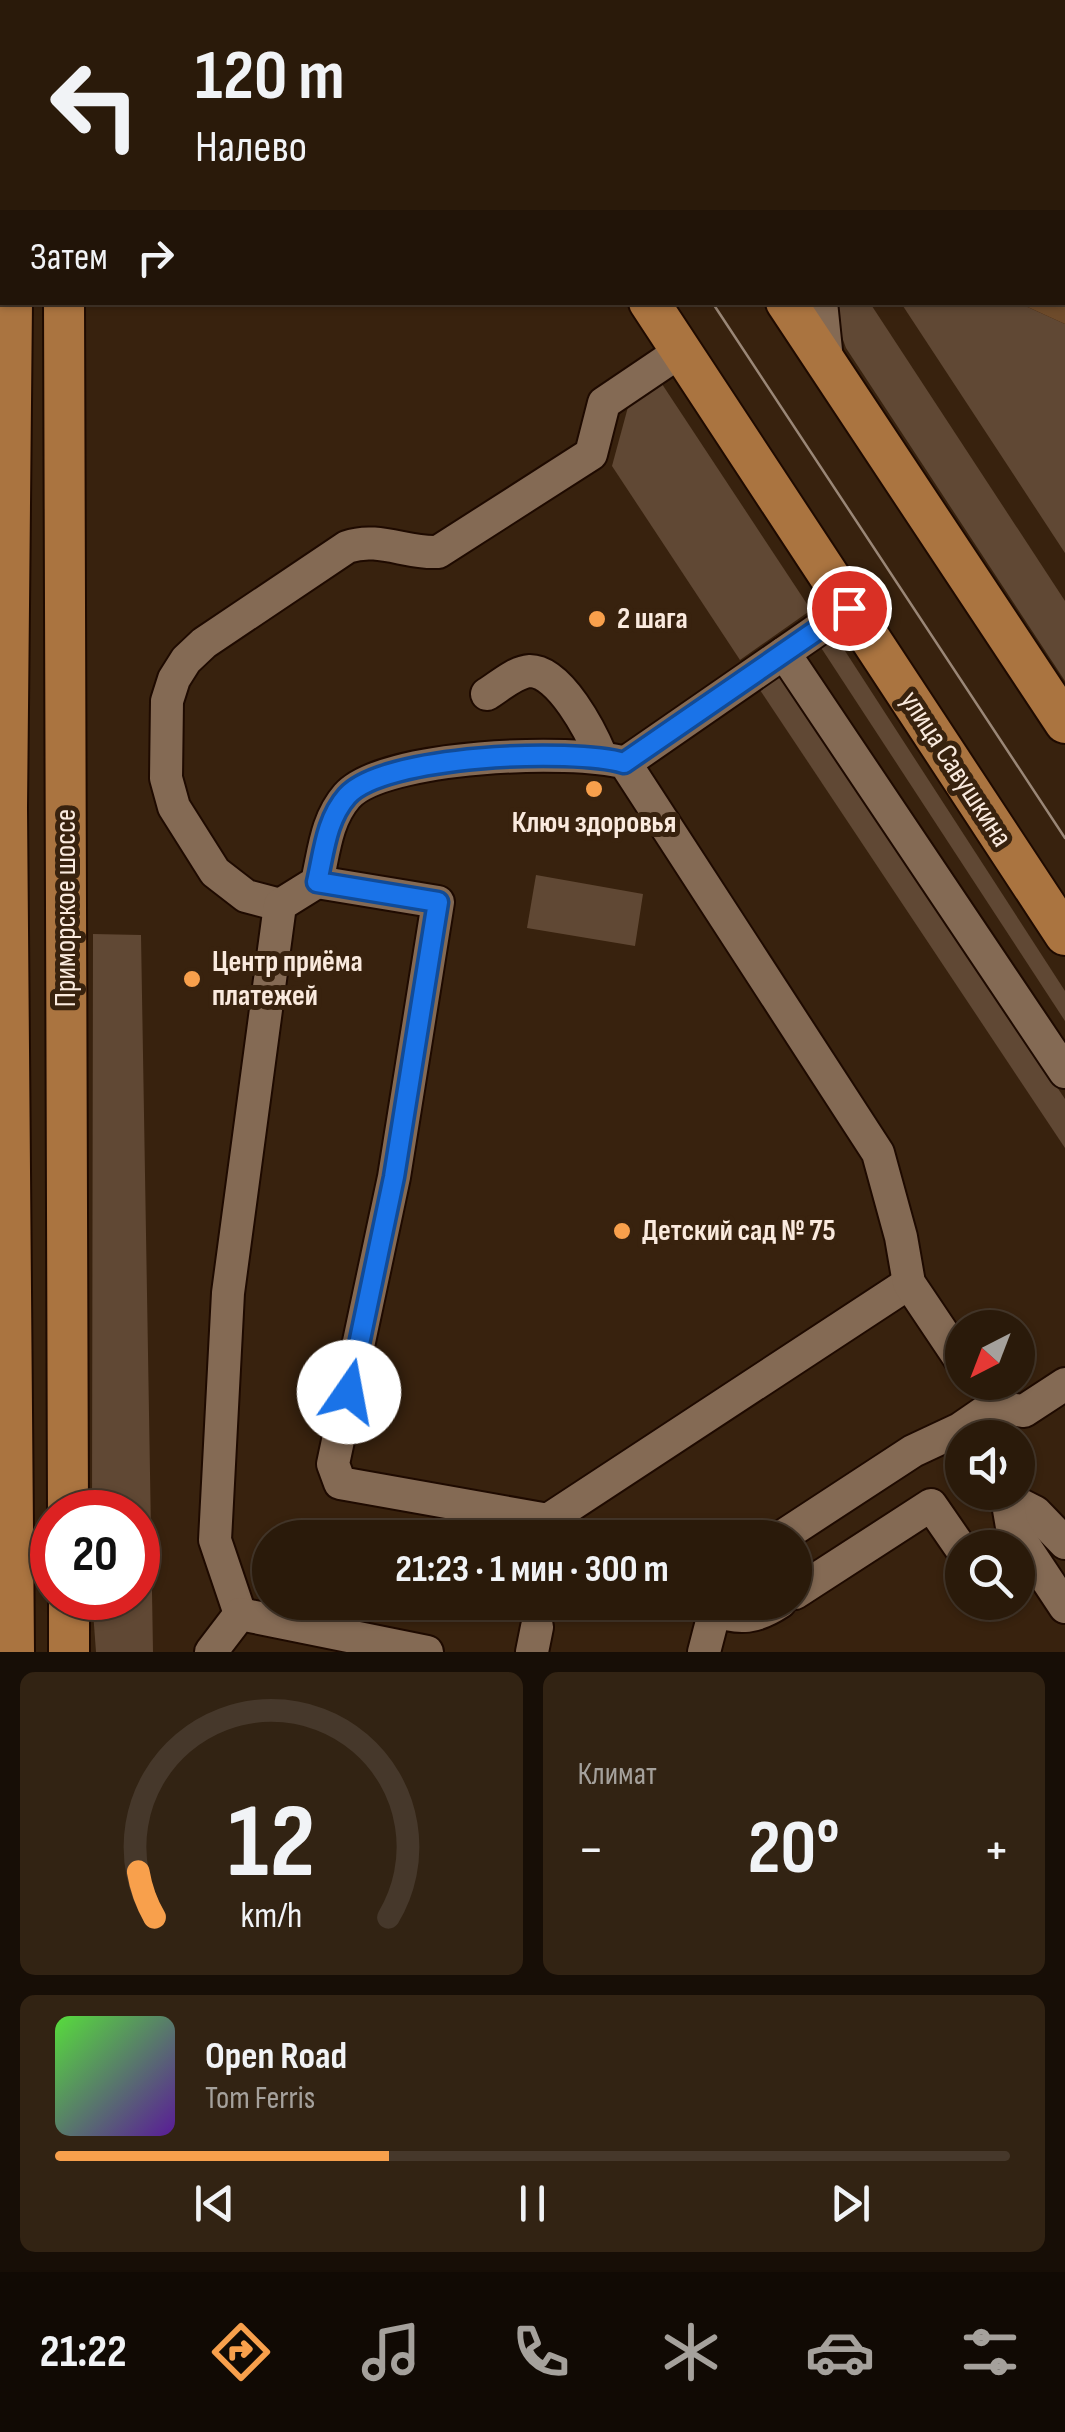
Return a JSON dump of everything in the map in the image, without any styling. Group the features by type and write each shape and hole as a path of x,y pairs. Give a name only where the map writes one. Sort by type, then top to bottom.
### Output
{"main road":[{"name":"Приморское шоссе","path":"12,305 3,817 14,1652"},
{"name":"Приморское шоссе","path":"64,305 68,1490"},
{"name":"улица Савушкина","path":"651,305 1065,935"},
{"path":"788,305 1065,724"},
{"path":"0,1498 14,1584"},
{"path":"69,1620 69,1652"}],"street":[{"path":"822,305 827,365"},
{"path":"511,1520 340,1482 334,1464 394,1177 438,902 317,882 280,906 246,896 215,872 174,807 166,778 168,701 180,669 204,643 347,547 375,542 422,553 438,552 591,454 598,394 681,351"},
{"path":"317,882 331,819 350,793 374,777 459,761 527,755 613,759 849,608"},
{"path":"784,653 1065,1072"},
{"path":"487,694 518,674 531,671 546,675 613,759 878,1153 910,1282 945,1336"},
{"path":"240,1614 215,1540 227,1312 280,906"},
{"path":"564,1520 910,1282"},
{"path":"996,1400 1024,1411 1065,1384"},
{"path":"808,1520 913,1451 945,1439"},
{"path":"913,1451 931,1505 948,1530"},
{"path":"812,1581 931,1505"},
{"path":"1008,1510 1012,1527 1065,1606"},
{"path":"1032,1510 1065,1543"},
{"path":"212,1652 240,1614"},
{"path":"240,1614 428,1652"},
{"path":"704,1652 712,1620"}],"shaded area":[{"path":"836,305 871,305 1065,601 1065,681 846,348"},
{"path":"902,305 1023,305 1065,324 1065,553"},
{"path":"1023,305 1065,305 1065,324"},
{"path":"662,384 811,610 740,660 612,466 628,407"},
{"path":"836,637 1065,991 1065,1021 818,643"},
{"path":"778,670 1065,1099 1065,1148 756,684"},
{"path":"536,875 643,894 635,946 527,928"},
{"path":"93,934 141,935 150,1490 92,1490"},
{"path":"94,1620 152,1620 153,1652 96,1652"}],"tram line":[{"path":"714,305 1065,838"}],"place":[{"name":"2 шага","path":"597,619"},
{"name":"Ключ здоровья","path":"594,789"},
{"name":"Центр приёма платежей","path":"192,979"},
{"name":"Детский сад № 75","path":"622,1231"}],"route":[{"path":"349,1392 394,1177 438,902 317,882 331,819 350,793 374,777 459,761 527,755 601,756 624,763 849,608"}]}
